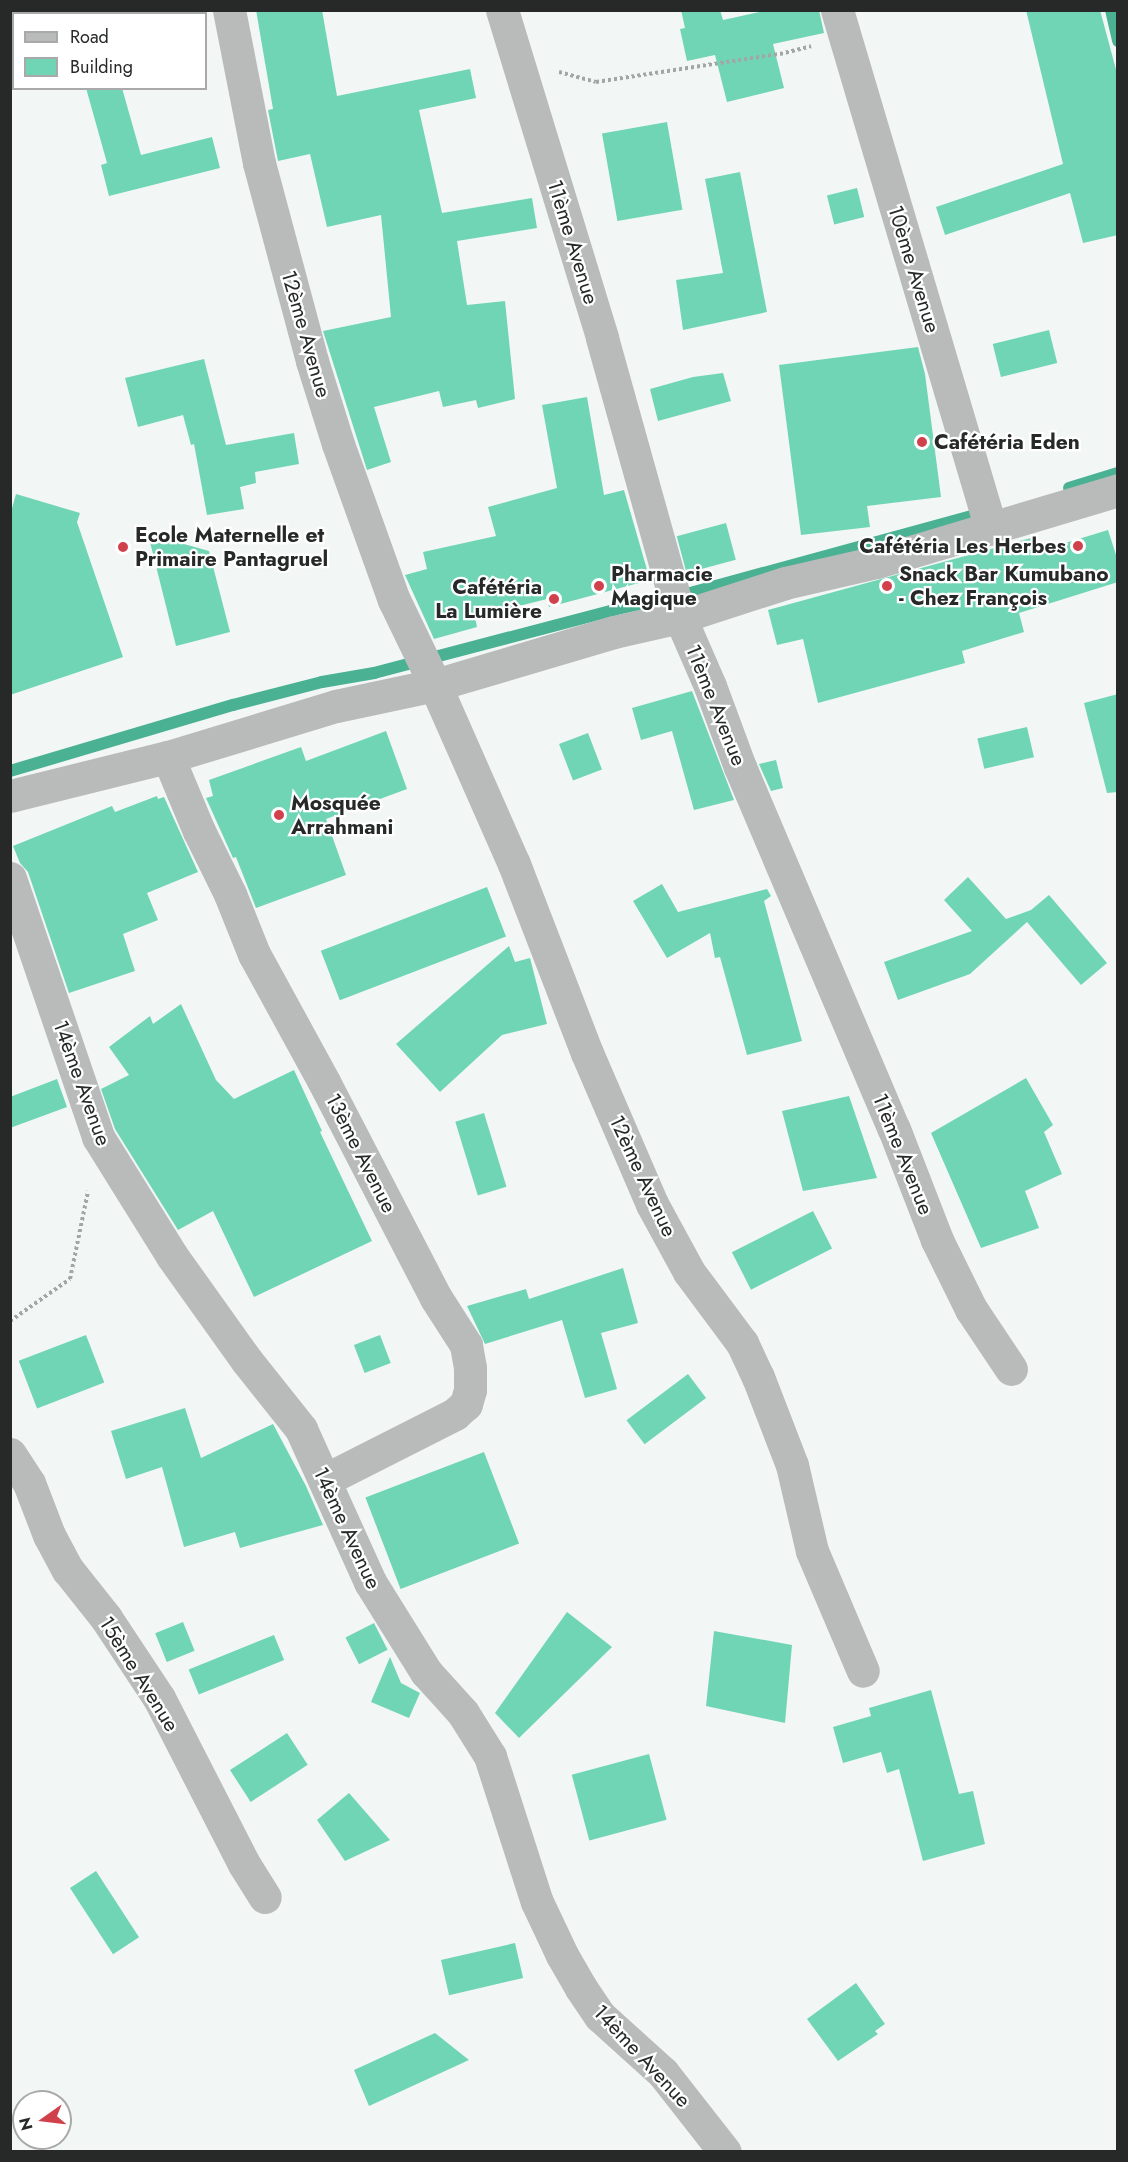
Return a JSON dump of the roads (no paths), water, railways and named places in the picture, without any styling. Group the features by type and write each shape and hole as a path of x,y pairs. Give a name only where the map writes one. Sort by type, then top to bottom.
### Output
{"street":[{"name":"12ème Avenue","path":"229,10 259,163 312,362 338,444 394,600 537,917 587,1053 652,1204 689,1272 742,1343 758,1377 792,1465 813,1551 862,1671"},
{"name":"11ème Avenue","path":"502,10 602,338 674,599 740,767 894,1129 937,1240 971,1309 1011,1369"},
{"name":"10ème Avenue","path":"838,14 987,515"},
{"path":"10,796 168,757 336,706 426,669 614,632 674,599 785,583 877,562 987,515 1118,490"},
{"name":"13ème Avenue","path":"168,757 199,831 230,894 254,954 324,1082 436,1298 466,1345 471,1368 470,1390 466,1404 455,1414 325,1480"},
{"name":"14ème Avenue","path":"10,878 98,1137 172,1256 247,1362 301,1429 370,1582 426,1672 464,1713 490,1756 537,1902 562,1955 581,1988 600,2016 663,2073 725,2151"},
{"name":"15ème Avenue","path":"10,1454 29,1483 49,1535 68,1570 106,1618 159,1698 244,1864 265,1897"}],"waterway":[{"path":"1111,10 1118,41"},
{"path":"1069,488 1118,473"},
{"path":"10,771 233,705 322,682 374,673 625,607 683,595 986,512"}],"place":[{"name":"Cafétéria Eden","path":"922,442"},
{"name":"Cafétéria Les Herbes","path":"1078,546"},
{"name":"Ecole Maternelle et Primaire Pantagruel","path":"123,547"},
{"name":"Pharmacie Magique","path":"599,586"},
{"name":"Snack Bar Kumubano - Chez François","path":"887,586"},
{"name":"Cafétéria La Lumière","path":"554,599"},
{"name":"Mosquée Arrahmani","path":"279,815"}]}
